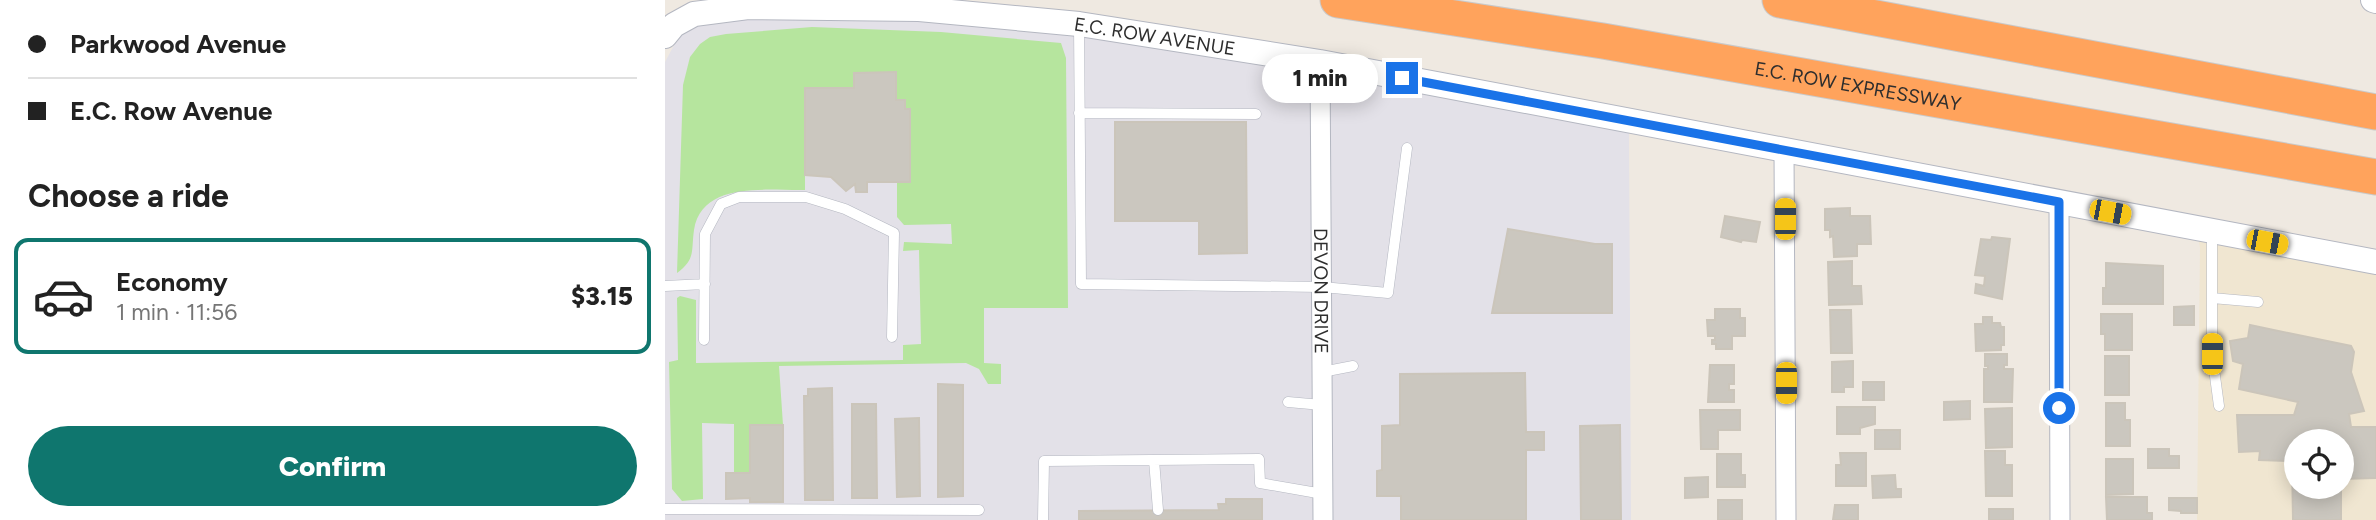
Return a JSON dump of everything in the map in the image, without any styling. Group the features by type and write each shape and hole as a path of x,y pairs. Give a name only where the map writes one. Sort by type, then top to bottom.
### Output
{"highway":[{"name":"E.C. ROW EXPRESSWAY","path":"1338,0 1602,41 2376,177"},
{"path":"1780,0 2376,112"}],"street":[{"name":"E.C. ROW AVENUE","path":"669,30 694,14 748,7 919,9 1079,24 1320,62 2376,262"},
{"name":"DEVON DRIVE","path":"1320,62 1323,520"},
{"path":"1784,150 1786,520"},
{"path":"2059,202 2060,520"}],"lane":[{"path":"1079,24 1081,284 1322,287 1388,293 1407,148"},
{"path":"1079,113 1256,114"},
{"path":"704,340 705,234 721,204 739,197 806,197 845,209 894,233 892,337"},
{"path":"2212,231 2212,354 2219,406"},
{"path":"665,286 705,284"},
{"path":"2212,298 2258,302"},
{"path":"1322,372 1353,366"},
{"path":"1288,402 1322,405"},
{"path":"1043,520 1044,461 1259,459 1260,483 1323,494"},
{"path":"1154,460 1158,510"},
{"path":"665,509 979,510"}],"shaded area":[{"path":"756,14 1026,24 1282,63 1629,129 1631,520 665,520 665,62 679,36 709,18"},
{"path":"2191,235 2376,271 2376,520 2197,520 2199,241"}],"green space":[{"path":"812,27 941,32 1061,43 1066,58 1068,308 984,308 984,363 1001,364 1001,384 988,384 979,369 966,363 779,366 783,425 750,473 734,473 734,424 702,423 703,499 682,501 672,489 669,362 678,360 677,298 680,296 696,300 696,363 903,360 903,345 921,344 919,250 903,251 904,242 952,244 951,224 904,225 897,217 897,182 910,182 910,109 905,109 904,100 896,100 896,73 855,73 854,88 805,88 805,190 739,192 710,203 700,214 694,230 690,259 677,273 683,85 690,57 700,44 710,37"}],"building":[{"path":"896,72 896,100 905,100 905,109 910,109 910,182 867,182 867,192 856,192 855,184 846,191 831,177 805,175 805,88 854,88 854,73"},
{"path":"1115,122 1246,122 1247,253 1199,254 1199,221 1115,221"},
{"path":"1850,208 1850,216 1870,216 1871,244 1857,244 1857,256 1834,257 1833,236 1830,237 1830,230 1825,230 1825,209"},
{"path":"1725,216 1760,222 1756,242 1741,242 1721,237"},
{"path":"1508,229 1595,244 1612,244 1612,313 1492,313"},
{"path":"1992,237 2010,239 2002,299 1975,293 1976,284 1984,286 1985,276 1975,275 1981,239 1991,240"},
{"path":"1852,261 1852,286 1861,286 1862,304 1829,305 1828,262"},
{"path":"2106,263 2163,266 2163,304 2103,304"},
{"path":"2194,306 2194,325 2174,325 2174,307"},
{"path":"1715,309 1740,309 1740,318 1745,318 1745,336 1732,336 1732,349 1716,349 1716,344 1712,344 1715,336 1708,336 1707,320 1715,320"},
{"path":"1830,310 1851,310 1852,353 1831,353"},
{"path":"2101,314 2132,314 2132,350 2105,350 2105,334 2101,334"},
{"path":"1983,317 1992,317 1992,323 2000,323 2001,327 2004,327 2004,345 2001,345 2001,350 1976,351 1975,324 1983,324"},
{"path":"2250,325 2351,346 2354,352 2351,372 2364,411 2349,414 2351,427 2376,427 2376,478 2354,479 2354,429 2284,429 2284,461 2259,460 2260,451 2239,452 2237,415 2294,415 2298,402 2239,389 2243,364 2233,361 2230,341 2248,338"},
{"path":"1985,354 2007,354 2007,365 2004,365 2004,369 2013,369 2012,402 1984,402 1984,369 1988,369 1988,366 1985,366"},
{"path":"2105,356 2129,356 2129,395 2105,395"},
{"path":"1853,361 1853,387 1844,387 1844,392 1832,392 1832,362"},
{"path":"1710,365 1734,365 1734,384 1729,384 1729,390 1734,390 1734,402 1708,402"},
{"path":"1525,373 1526,432 1544,432 1544,450 1526,450 1526,520 1401,520 1401,496 1377,496 1377,471 1382,470 1382,426 1400,425 1400,374"},
{"path":"1863,382 1884,382 1884,400 1863,400"},
{"path":"938,384 963,385 963,496 938,497"},
{"path":"832,388 833,500 805,500 804,396 808,396 808,389"},
{"path":"1970,401 1970,419 1944,420 1944,402"},
{"path":"2106,403 2125,403 2125,420 2130,420 2130,446 2106,446"},
{"path":"852,404 876,404 877,498 852,498"},
{"path":"1837,407 1875,407 1875,424 1860,428 1860,434 1837,434"},
{"path":"2012,408 2012,447 1986,448 1985,409"},
{"path":"1700,410 1740,410 1740,430 1718,430 1718,449 1701,449"},
{"path":"919,418 920,496 897,497 895,419"},
{"path":"750,425 783,425 783,502 750,502 750,498 726,499 726,473 750,473"},
{"path":"1620,425 1621,520 1581,520 1580,426"},
{"path":"1875,430 1900,430 1900,449 1875,449"},
{"path":"2148,449 2169,449 2169,456 2179,456 2179,468 2148,468"},
{"path":"1985,451 2005,451 2005,465 2012,465 2012,496 1986,496"},
{"path":"1840,453 1866,453 1866,486 1836,486 1836,465 1841,465"},
{"path":"1717,454 1741,454 1741,475 1745,475 1745,487 1717,487"},
{"path":"2106,459 2133,459 2133,494 2106,495"},
{"path":"1895,475 1896,489 1901,489 1901,497 1873,498 1872,476"},
{"path":"1708,477 1708,497 1685,498 1685,478"},
{"path":"2106,497 2147,497 2147,513 2152,513 2152,520 2107,520"},
{"path":"2169,498 2197,498 2197,513 2169,510"},
{"path":"1226,499 1262,499 1262,520 1079,520 1079,511 1219,510 1218,504 1226,504"},
{"path":"2293,499 2341,499 2341,520 2293,520"},
{"path":"1718,500 1742,500 1742,520 1718,520"},
{"path":"1835,505 1858,505 1858,520 1833,520"},
{"path":"1989,509 2013,509 2013,520 1989,520"}],"route":[{"path":"1402,78 2059,202 2059,408"}]}
